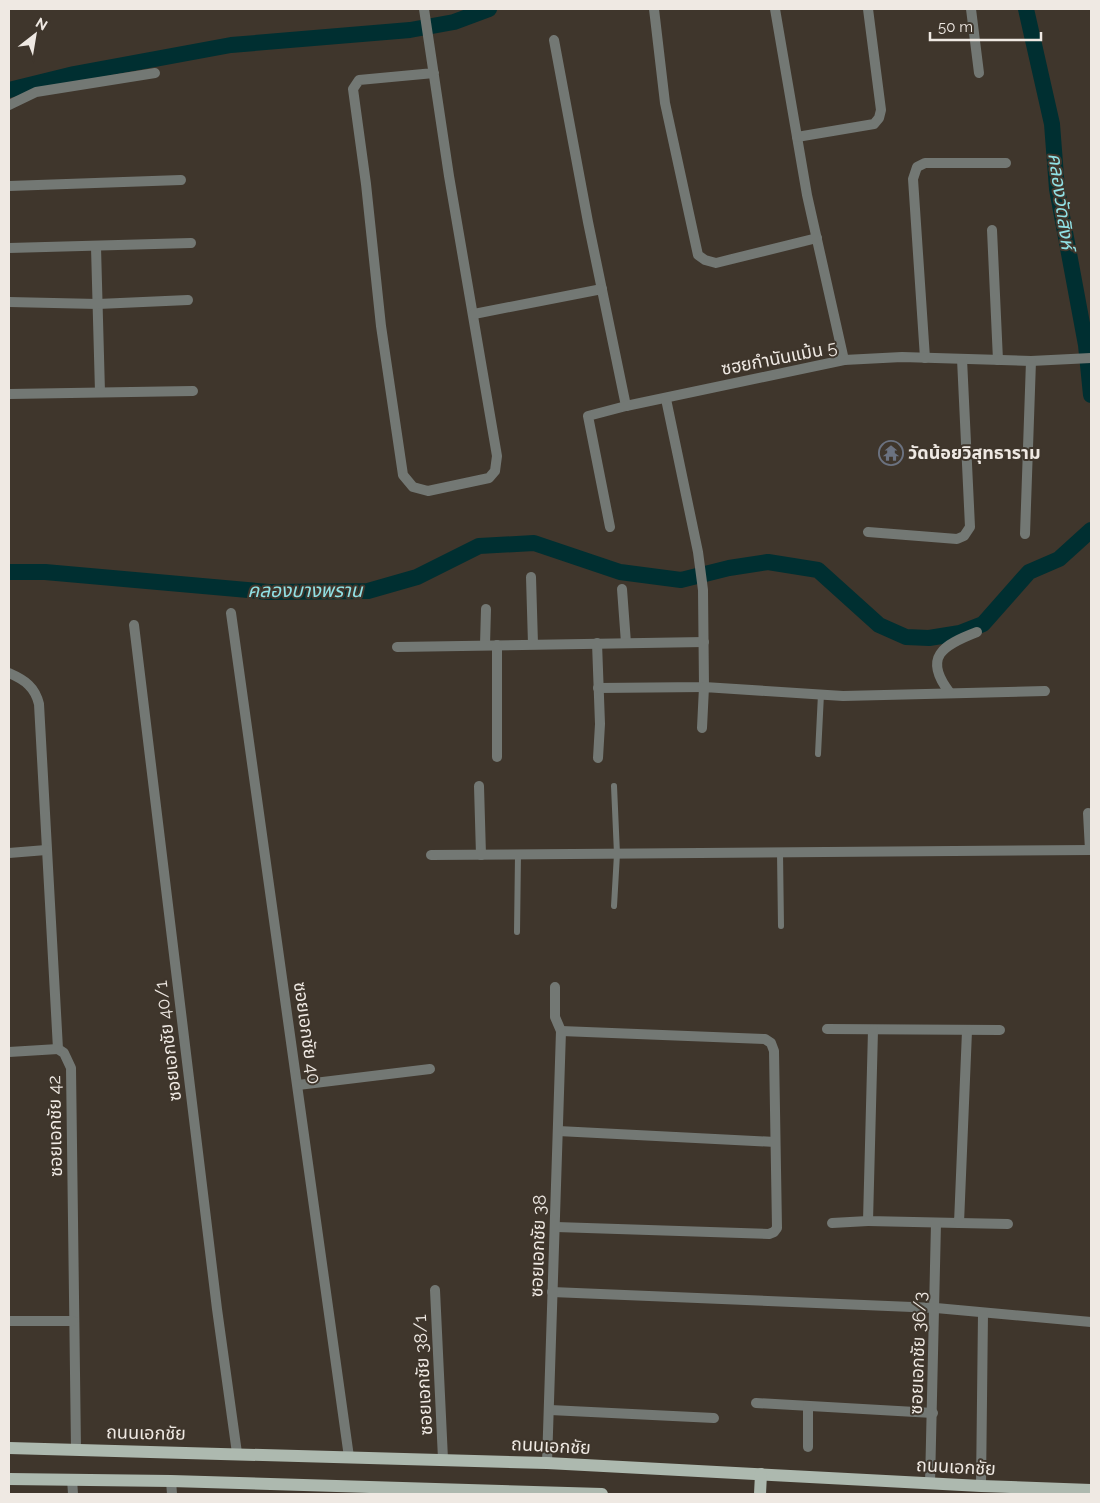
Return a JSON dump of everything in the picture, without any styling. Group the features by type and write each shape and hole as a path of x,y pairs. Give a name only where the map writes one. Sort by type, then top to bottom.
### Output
{"main road":[{"name":"ถนนเอกชัย","path":"9,1448 547,1463 930,1484 1091,1490"},
{"path":"760,1494 761,1474"},
{"path":"9,1478 171,1480 478,1492 602,1494"}],"street":[{"path":"424,9 429,38 449,176 497,456 495,471 489,478 428,491 412,487 403,475 381,326 366,184 353,89 355,83 359,80 434,73"},
{"path":"654,9 665,103 698,255 705,260 716,263 817,238"},
{"path":"775,9 817,238 844,360"},
{"path":"797,136 874,124 879,118 881,110 868,9"},
{"path":"971,9 979,74"},
{"path":"554,40 626,406"},
{"path":"9,105 36,92 155,74"},
{"path":"925,358 913,179 918,167 925,163 1006,162"},
{"path":"9,186 181,180"},
{"path":"992,230 998,360"},
{"path":"9,248 191,243"},
{"path":"96,247 100,392"},
{"path":"474,314 602,289"},
{"path":"9,302 98,304 188,300"},
{"name":"ซฮยกำนันแม้น 5","path":"610,527 588,416 626,406 844,360 925,358 1031,361 1091,358"},
{"path":"868,532 957,539 964,536 970,527 962,359"},
{"path":"1025,534 1031,361"},
{"path":"9,394 193,391"},
{"path":"666,399 698,552 703,590 704,687 702,728"},
{"path":"531,577 532,644"},
{"path":"622,589 626,643"},
{"path":"486,609 486,645"},
{"name":"ซอยเอกชัย 40","path":"231,614 349,1456"},
{"name":"ซอยเอกชัย 40/1","path":"134,624 216,1300 237,1453"},
{"path":"950,693 940,680 939,656 945,647 977,632"},
{"path":"397,647 704,642"},
{"path":"596,643 600,724 598,758"},
{"path":"497,645 497,757"},
{"name":"ซอยเอกชัย 42","path":"9,673 19,677 36,690 39,704 58,1049 64,1053 71,1068 76,1449"},
{"path":"598,688 704,687 821,694 1045,692"},
{"path":"479,786 481,855"},
{"path":"432,855 1091,850 1088,813"},
{"path":"9,852 46,850"},
{"name":"ซอยเอกชัย 38","path":"547,1463 562,1031 555,1017 555,987"},
{"path":"827,1029 1000,1030"},
{"path":"868,1221 873,1030"},
{"path":"556,1227 769,1234 777,1228 774,1051 772,1043 765,1039 562,1031"},
{"path":"959,1223 967,1031"},
{"path":"9,1052 58,1049"},
{"path":"298,1085 430,1069"},
{"path":"558,1131 775,1142"},
{"path":"832,1223 868,1221 1008,1224"},
{"name":"ซอยเอกชัย 36/3","path":"930,1484 936,1308 936,1223"},
{"name":"ซอยเอกชัย 38/1","path":"435,1290 443,1459"},
{"path":"552,1292 936,1308 1091,1322"},
{"path":"981,1486 983,1313"},
{"path":"9,1320 73,1321"},
{"path":"756,1403 933,1413"},
{"path":"808,1407 808,1447"},
{"path":"550,1410 714,1418"},
{"path":"72,1479 73,1494"},
{"path":"171,1480 172,1494"}],"lane":[{"path":"818,754 821,694"},
{"path":"614,786 617,854 614,906"},
{"path":"780,853 781,926"},
{"path":"517,932 518,855"}],"waterway":[{"path":"9,90 74,74 231,45 410,30 454,22 489,9"},
{"name":"คลองวัดสิงห์","path":"1026,9 1052,124 1057,189 1086,345 1091,395"},
{"name":"คลองบางพราน","path":"9,572 45,572 269,592 368,591 417,577 479,546 534,543 620,572 681,580 729,568 768,562 818,570 879,625 906,637 929,638 960,633 983,624 1029,572 1059,559 1091,530"}],"place":[{"name":"วัดน้อยวิสุทธาราม","path":"891,453"}]}
